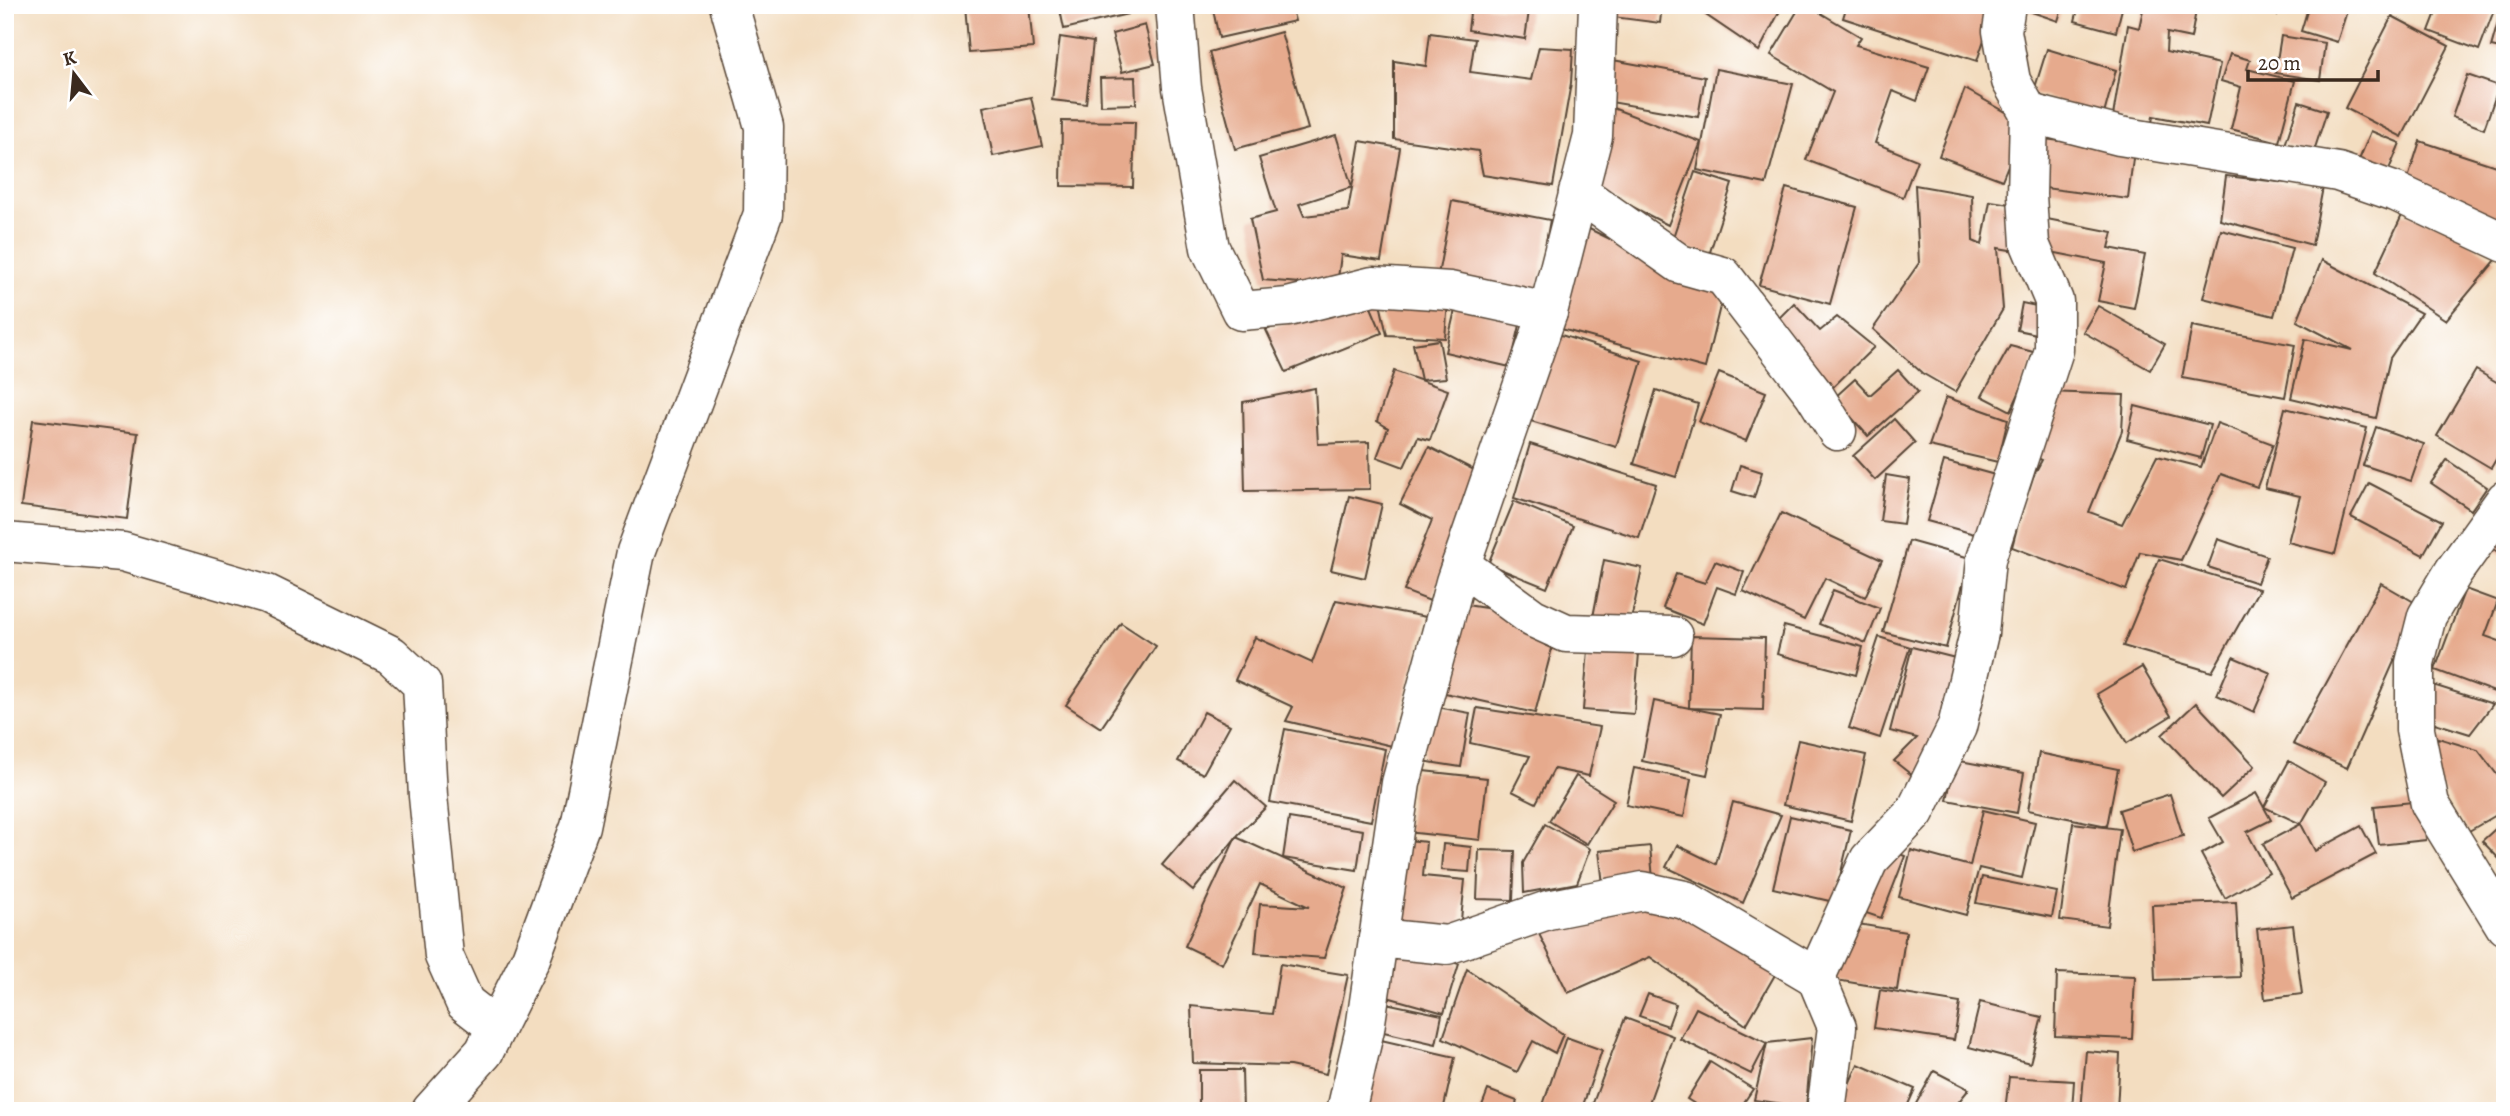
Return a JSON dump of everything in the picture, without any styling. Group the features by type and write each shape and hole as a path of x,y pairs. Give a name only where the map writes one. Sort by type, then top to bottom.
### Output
{"street":[{"path":"431,1111 484,1052 531,958 580,826 636,552 763,214 764,127 729,5"},
{"path":"1175,5 1182,88 1210,248 1241,311 1288,307 1373,286 1450,291 1548,312"},
{"path":"1346,1111 1365,1029 1401,783 1461,565 1548,312 1593,136 1598,5"},
{"path":"1816,977 1868,860 1915,812 1957,727 1979,633 1986,559 2054,350 2054,302 2030,244 2029,113 2011,81 2002,31 2006,5"},
{"path":"2029,113 2120,136 2338,172 2396,192 2505,243"},
{"path":"1578,192 1680,264 1723,276 1838,431"},
{"path":"2505,500 2454,571 2427,616 2415,663 2415,730 2430,804 2505,926"},
{"path":"5,542 123,552 267,594 391,655 422,684 428,796 444,956 465,1003 496,1027"},
{"path":"1461,565 1532,618 1566,633 1673,636"},
{"path":"1378,938 1447,945 1548,910 1643,891 1685,900 1816,977 1837,1027 1826,1111"}],"building":[{"path":"965,5 1029,5 1033,48 969,53"},
{"path":"1059,5 1126,5 1128,14 1064,29"},
{"path":"1212,5 1291,5 1295,21 1219,38"},
{"path":"1471,5 1529,11 1525,39 1468,30"},
{"path":"1606,5 1662,5 1660,23 1605,16"},
{"path":"1698,5 1783,5 1759,51 1697,9"},
{"path":"1801,5 1807,5 1861,37 1856,45 1929,67 1917,101 1893,91 1875,143 1917,160 1903,197 1806,160 1833,92 1771,55"},
{"path":"1847,5 1981,5 1994,9 1977,61 1843,18"},
{"path":"2011,5 2063,5 2058,21"},
{"path":"2079,5 2123,5 2116,32 2075,21"},
{"path":"2144,5 2197,5 2191,38 2167,33 2166,52 2220,64 2207,126 2153,116 2152,123 2113,116 2128,25 2139,28"},
{"path":"2220,5 2279,5 2277,15"},
{"path":"2309,5 2349,5 2337,42 2301,31"},
{"path":"2439,5 2496,5 2479,50 2429,31"},
{"path":"2505,5 2505,50 2491,47"},
{"path":"2392,16 2449,46 2402,137 2345,108"},
{"path":"1145,25 1155,64 1122,72 1112,34"},
{"path":"1281,32 1308,129 1235,149 1209,52"},
{"path":"1430,33 1475,39 1470,72 1531,80 1539,47 1573,49 1571,83 1553,186 1483,175 1478,151 1394,139 1394,61 1426,66"},
{"path":"2281,36 2325,43 2320,80 2275,73"},
{"path":"1060,37 1093,42 1086,104 1052,100"},
{"path":"2047,49 2116,70 2104,114 2033,94"},
{"path":"2230,54 2250,60 2247,69 2295,81 2279,142 2231,129 2241,87 2221,81"},
{"path":"1613,60 1705,77 1698,117 1605,101"},
{"path":"1716,69 1793,84 1766,184 1697,170"},
{"path":"2467,75 2499,86 2484,129 2452,117"},
{"path":"1135,77 1136,104 1101,105 1100,78"},
{"path":"1965,89 2025,123 2002,180 1939,156"},
{"path":"1031,97 1042,146 993,156 983,107"},
{"path":"2299,102 2327,111 2313,154 2285,145"},
{"path":"1605,105 1701,142 1668,225 1594,187"},
{"path":"1062,121 1135,122 1133,187 1061,186"},
{"path":"2371,131 2400,143 2388,172 2359,160"},
{"path":"1336,135 1352,187 1299,204 1304,216 1348,211 1360,141 1400,148 1381,261 1341,255 1337,286 1263,280 1250,219 1276,212 1259,158"},
{"path":"2044,139 2134,150 2128,199 2037,187"},
{"path":"2420,141 2505,169 2505,221 2405,188"},
{"path":"1695,172 1732,184 1709,255 1671,243"},
{"path":"2226,176 2323,187 2312,245 2220,220"},
{"path":"1915,185 1972,195 1973,241 1982,245 1990,201 2024,206 2016,251 1998,248 2003,309 1955,392 1922,373 1873,329 1919,263"},
{"path":"1786,188 1857,207 1830,304 1759,285"},
{"path":"1452,201 1550,220 1537,293 1438,275"},
{"path":"2403,213 2447,227 2496,260 2446,320 2375,273"},
{"path":"2042,218 2113,232 2109,248 2145,255 2134,308 2098,301 2106,263 2036,249"},
{"path":"1579,224 1723,294 1705,368 1554,327"},
{"path":"2221,230 2292,248 2274,316 2203,298"},
{"path":"2322,260 2421,313 2390,358 2376,418 2291,398 2305,339 2352,350 2297,321"},
{"path":"1365,293 1382,333 1286,372 1266,330"},
{"path":"1378,294 1448,302 1445,338 1387,335"},
{"path":"1794,303 1820,331 1837,317 1874,347 1826,394 1776,321"},
{"path":"2022,303 2046,308 2041,335 2017,330"},
{"path":"1456,306 1521,321 1510,367 1445,352"},
{"path":"2098,306 2165,344 2150,370 2083,332"},
{"path":"2192,326 2295,345 2285,397 2182,378"},
{"path":"1558,334 1642,361 1616,447 1531,421"},
{"path":"1439,340 1446,378 1421,380 1413,344"},
{"path":"2010,346 2037,353 2011,411 1982,396"},
{"path":"1898,370 1918,392 1868,436 1834,398 1855,379 1870,395"},
{"path":"2476,370 2505,387 2505,444 2491,468 2437,436"},
{"path":"1394,371 1448,390 1430,440 1418,437 1404,467 1377,457 1388,428 1377,421"},
{"path":"1719,373 1766,392 1746,441 1699,422"},
{"path":"1315,388 1318,444 1369,442 1370,489 1245,491 1243,402"},
{"path":"1656,390 1698,404 1676,477 1634,464"},
{"path":"2048,392 2124,395 2122,431 2089,512 2122,524 2157,456 2201,467 2217,423 2273,444 2257,487 2221,474 2181,560 2140,552 2126,590 2012,547 2028,486 2042,460 2026,453"},
{"path":"1946,397 2008,419 1998,462 1929,446"},
{"path":"2135,406 2210,425 2201,458 2127,439"},
{"path":"2285,408 2367,428 2335,554 2288,542 2300,496 2265,488"},
{"path":"1894,419 1915,443 1875,480 1853,456"},
{"path":"33,420 138,433 127,519 21,506"},
{"path":"2376,427 2424,444 2411,481 2363,465"},
{"path":"1530,444 1656,484 1639,538 1514,498"},
{"path":"1429,447 1482,474 1430,601 1404,591 1432,520 1400,504"},
{"path":"2447,460 2487,487 2471,510 2431,483"},
{"path":"1944,461 1995,475 1978,535 1927,521"},
{"path":"1740,465 1762,472 1754,498 1732,491"},
{"path":"1886,475 1910,479 1903,524 1880,521"},
{"path":"2369,483 2442,521 2423,555 2351,517"},
{"path":"1349,496 1382,504 1365,578 1331,570"},
{"path":"1514,501 1573,526 1547,588 1488,564"},
{"path":"1781,513 1882,560 1865,597 1825,578 1804,620 1743,591"},
{"path":"2505,530 2505,557 2491,547"},
{"path":"2218,539 2267,556 2257,583 2208,567"},
{"path":"1909,541 1970,558 1946,648 1883,632"},
{"path":"2159,559 2259,589 2212,672 2123,646"},
{"path":"1604,560 1642,568 1630,625 1593,617"},
{"path":"1715,561 1744,572 1736,594 1717,587 1703,624 1663,608 1676,574 1705,583"},
{"path":"2381,583 2419,605 2347,768 2293,744"},
{"path":"2465,589 2498,601 2485,636 2505,643 2505,696 2435,670"},
{"path":"1833,590 1880,608 1866,643 1819,624"},
{"path":"1336,600 1426,617 1392,746 1286,721 1293,707 1235,680 1255,637 1312,663"},
{"path":"1460,604 1492,609 1554,641 1535,713 1436,691"},
{"path":"1121,623 1156,646 1101,728 1066,705"},
{"path":"1784,626 1863,647 1856,675 1777,654"},
{"path":"1691,636 1765,638 1763,710 1689,708"},
{"path":"1879,637 1910,647 1880,738 1849,728"},
{"path":"1912,647 1963,660 1918,780 1894,761 1917,738 1890,731"},
{"path":"1588,650 1639,653 1634,714 1583,710"},
{"path":"2233,657 2271,673 2254,712 2217,695"},
{"path":"2142,667 2171,716 2127,743 2097,694"},
{"path":"2433,685 2493,704 2470,734 2422,719"},
{"path":"1654,701 1720,714 1707,775 1642,761"},
{"path":"2196,703 2255,766 2221,798 2162,735"},
{"path":"1431,706 1470,713 1461,767 1422,761"},
{"path":"1477,708 1600,727 1589,776 1554,769 1536,803 1512,791 1530,756 1470,743"},
{"path":"1204,712 1230,725 1203,774 1178,761"},
{"path":"1285,729 1385,749 1371,821 1270,802"},
{"path":"2438,738 2478,750 2505,785 2505,810 2469,831 2428,765"},
{"path":"1798,740 1866,755 1851,821 1783,805"},
{"path":"2039,753 2118,769 2107,826 2028,810"},
{"path":"1955,760 2024,773 2017,813 1947,800"},
{"path":"2289,761 2325,782 2301,824 2264,807"},
{"path":"1634,768 1691,779 1684,817 1626,805"},
{"path":"1414,770 1487,778 1480,840 1407,832"},
{"path":"1576,776 1614,800 1587,844 1549,821"},
{"path":"1235,780 1266,807 1238,835 1193,891 1162,865"},
{"path":"2256,793 2271,820 2247,832 2269,873 2225,898 2201,854 2223,842 2209,818"},
{"path":"2170,794 2183,836 2132,852 2119,810"},
{"path":"2422,801 2426,840 2379,845 2374,806"},
{"path":"1733,802 1781,815 1743,903 1666,867 1677,845 1716,864"},
{"path":"1983,810 2035,822 2022,878 1979,868 1966,915 1899,897 1911,850 1970,866"},
{"path":"1790,816 1851,830 1834,902 1773,888"},
{"path":"1289,818 1363,830 1357,870 1283,858"},
{"path":"2505,820 2505,865 2482,841"},
{"path":"2073,823 2120,829 2107,926 2060,920"},
{"path":"1545,824 1590,849 1577,883 1524,893 1523,863"},
{"path":"2301,824 2315,851 2361,826 2376,854 2292,898 2263,844"},
{"path":"1236,837 1347,888 1324,958 1255,953 1260,904 1309,907 1260,884 1222,964 1185,946"},
{"path":"1398,839 1426,842 1423,876 1465,880 1460,930 1390,923"},
{"path":"1443,844 1471,847 1469,872 1441,870"},
{"path":"1650,846 1653,879 1603,884 1599,851"},
{"path":"1884,848 1905,856 1881,918 1860,911"},
{"path":"1479,850 1515,851 1513,900 1477,899"},
{"path":"1982,877 2057,892 2052,917 1976,903"},
{"path":"2236,902 2240,977 2155,980 2152,905"},
{"path":"1638,904 1682,908 1776,973 1746,1025 1650,957 1568,993 1538,932"},
{"path":"1846,922 1906,932 1897,990 1836,980"},
{"path":"2293,925 2302,994 2265,999 2257,929"},
{"path":"1395,945 1459,964 1444,1013 1380,995"},
{"path":"1280,964 1348,975 1326,1074 1290,1066 1193,1063 1191,1006 1272,1014"},
{"path":"1467,969 1563,1034 1555,1053 1533,1041 1517,1072 1443,1038"},
{"path":"2057,973 2135,976 2132,1039 2055,1036"},
{"path":"1880,990 1960,1003 1954,1040 1874,1028"},
{"path":"1648,994 1676,1004 1668,1026 1639,1016"},
{"path":"1381,1002 1442,1015 1436,1044 1375,1030"},
{"path":"1980,1002 2042,1017 2030,1063 1969,1047"},
{"path":"1696,1008 1767,1043 1751,1074 1680,1039"},
{"path":"1625,1018 1673,1036 1646,1111 1590,1111"},
{"path":"1368,1037 1455,1057 1443,1111 1371,1111 1352,1106"},
{"path":"1566,1037 1602,1050 1581,1111 1541,1111"},
{"path":"1812,1038 1806,1107 1754,1100 1767,1043"},
{"path":"2086,1051 2120,1054 2117,1111 2081,1111"},
{"path":"1710,1062 1753,1089 1738,1111 1706,1111 1687,1099"},
{"path":"1858,1064 1915,1089 1905,1111 1837,1111"},
{"path":"1199,1070 1242,1070 1243,1111 1199,1111"},
{"path":"1934,1071 1969,1089 1956,1105 1971,1111 1912,1111"},
{"path":"2009,1077 2074,1081 2072,1111 2005,1111"},
{"path":"1488,1090 1517,1101 1513,1111 1480,1111"}]}
